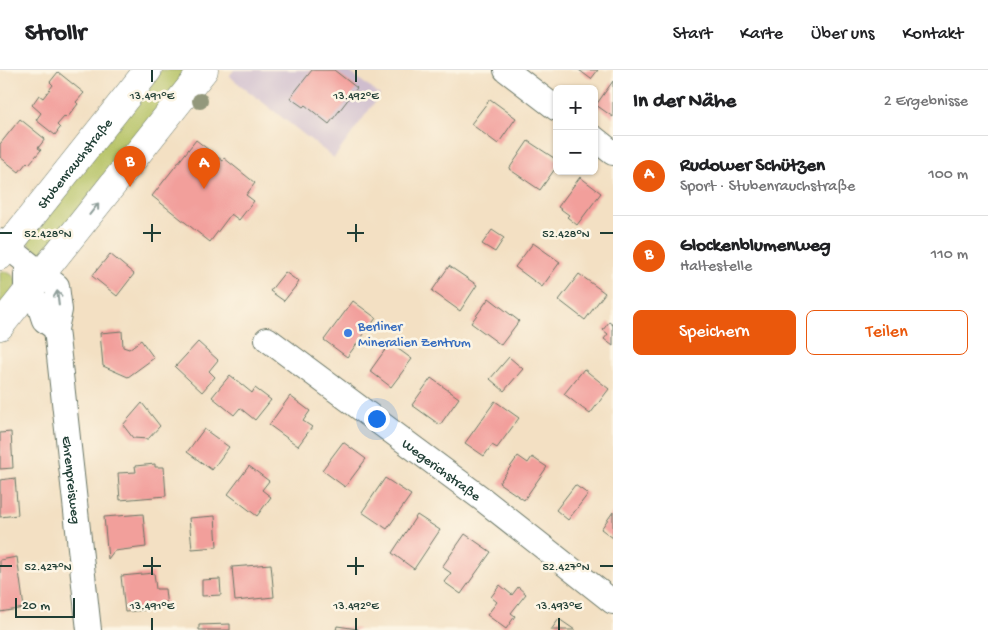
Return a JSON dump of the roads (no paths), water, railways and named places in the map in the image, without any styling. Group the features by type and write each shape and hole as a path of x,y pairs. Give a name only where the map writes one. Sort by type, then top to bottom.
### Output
{"main road":[{"name":"Stubenrauchstraße","path":"0,326 17,262 148,70"},
{"name":"Stubenrauchstraße","path":"17,262 68,242 204,70"}],"street":[{"path":"506,70 553,106"},
{"path":"598,141 613,153"},
{"name":"Ehrenpreisweg","path":"17,262 57,286 60,310 56,329 90,630"},
{"name":"Wegerichstraße","path":"267,340 480,498 613,602"}],"place":[{"name":"Glockenblumenweg","path":"130,187"},
{"name":"Rudower Schützen","path":"204,189"},
{"name":"Berliner Mineralien Zentrum","path":"348,333"}]}
